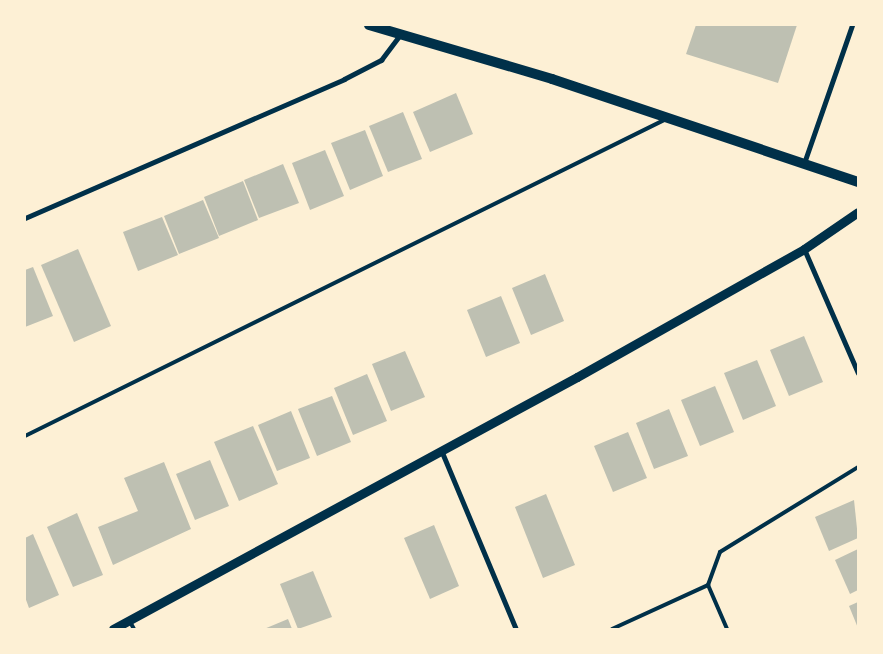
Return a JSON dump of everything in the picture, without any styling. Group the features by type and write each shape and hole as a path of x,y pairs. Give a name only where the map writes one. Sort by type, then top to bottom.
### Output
{"main road":[{"path":"369,25 667,118 858,182"}],"street":[{"path":"804,163 852,25"},
{"path":"25,218 344,79 381,60 400,35"},
{"path":"113,629 804,249 858,212"},
{"path":"804,249 858,373"},
{"path":"441,450 516,629"}],"lane":[{"path":"25,436 667,118"},
{"path":"727,629 708,585 720,552 858,468"},
{"path":"612,629 708,585"},
{"path":"129,620 134,629"}],"building":[{"path":"696,25 797,25 778,83 686,54"},
{"path":"456,93 473,134 430,152 413,112"},
{"path":"403,112 422,159 388,172 369,126"},
{"path":"365,130 383,176 350,190 331,143"},
{"path":"325,150 344,196 310,210 292,163"},
{"path":"283,164 299,203 259,218 244,180"},
{"path":"243,181 258,220 219,236 204,197"},
{"path":"203,200 219,238 179,254 164,216"},
{"path":"162,217 178,255 138,271 123,232"},
{"path":"78,249 111,326 74,342 41,265"},
{"path":"33,267 53,316 25,327 25,270"},
{"path":"545,274 564,321 531,335 512,288"},
{"path":"501,296 520,343 486,357 467,310"},
{"path":"804,336 823,382 789,396 770,350"},
{"path":"405,351 425,397 391,411 372,364"},
{"path":"757,360 776,406 743,420 724,373"},
{"path":"367,374 387,421 353,435 334,388"},
{"path":"715,386 734,432 700,446 681,400"},
{"path":"332,396 351,442 317,456 298,409"},
{"path":"669,409 688,456 654,469 636,423"},
{"path":"291,411 310,458 277,471 258,425"},
{"path":"253,426 278,484 239,501 214,442"},
{"path":"628,432 647,478 613,492 594,446"},
{"path":"210,460 229,506 195,520 176,474"},
{"path":"164,462 191,529 113,565 98,527 138,511 124,478"},
{"path":"546,494 575,565 543,578 515,507"},
{"path":"854,500 858,538 829,551 815,517"},
{"path":"77,513 103,575 73,587 47,527"},
{"path":"434,525 459,586 430,599 404,538"},
{"path":"33,534 59,595 29,608 25,597 25,538"},
{"path":"858,549 858,590 850,594 835,560"},
{"path":"313,571 332,617 298,629 280,584"},
{"path":"858,602 858,628 849,606"},
{"path":"288,619 292,629 264,629"}]}
